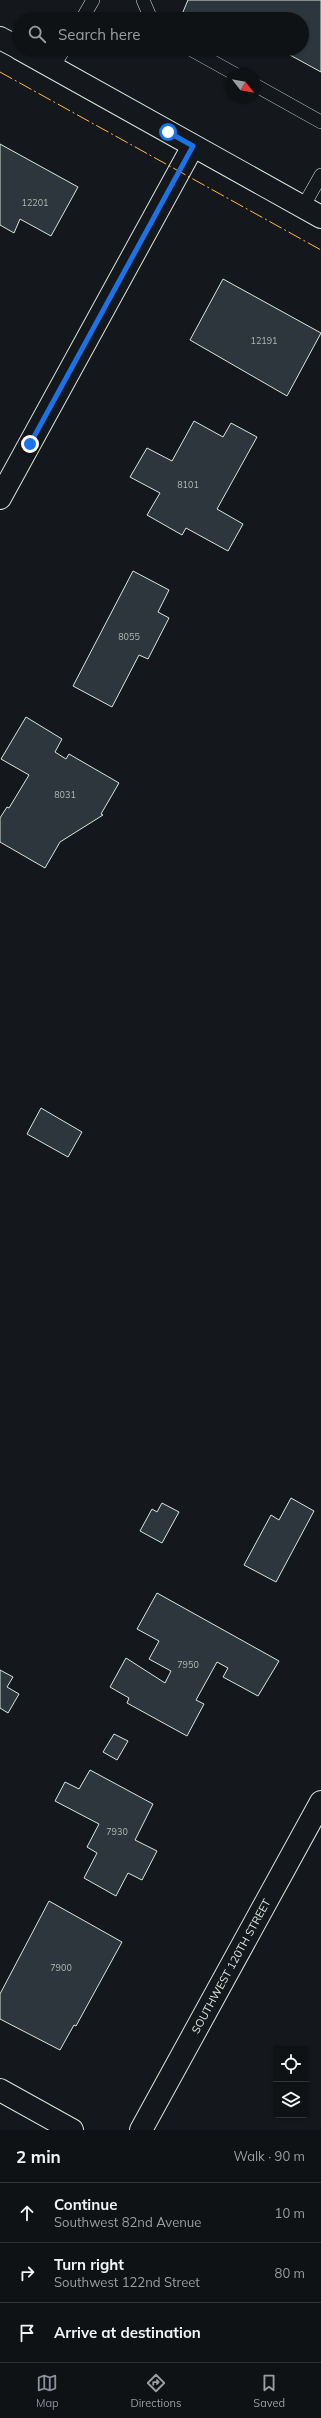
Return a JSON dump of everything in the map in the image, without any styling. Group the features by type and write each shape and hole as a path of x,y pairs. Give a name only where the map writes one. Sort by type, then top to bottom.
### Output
{"street":[{"path":"0,38 12,45"},
{"path":"59,58 193,146 312,212"},
{"path":"0,498 193,146"},
{"name":"SOUTHWEST 120TH STREET","path":"141,2130 321,1802"},
{"path":"0,2090 72,2130"}],"lane":[{"path":"86,12 93,0"},
{"path":"143,0 148,12"},
{"path":"203,56 225,68"},
{"path":"261,88 321,122"},
{"path":"312,212 321,175"}],"building":[{"path":"188,0 321,0 321,72 292,56 309,56 309,12 183,12"},
{"path":"0,144 78,187 51,236 20,219 14,233 0,225"},
{"path":"223,279 321,333 287,396 190,340"},
{"path":"194,421 223,437 231,423 257,437 217,509 243,524 228,551 186,528 182,535 147,515 160,493 130,477 147,448 172,461"},
{"path":"133,571 169,590 158,612 169,618 148,659 139,655 112,707 73,686"},
{"path":"26,717 62,739 55,752 66,759 69,754 119,783 101,814 103,815 60,842 45,868 0,842 0,818 7,807 9,808 29,775 1,759"},
{"path":"41,1108 82,1132 68,1157 27,1134"},
{"path":"291,1498 314,1511 276,1582 244,1565 271,1515 279,1520"},
{"path":"162,1503 179,1512 162,1543 140,1531 152,1509 157,1512"},
{"path":"157,1593 279,1661 258,1696 223,1677 228,1668 217,1662 196,1700 204,1704 187,1736 127,1703 129,1698 110,1687 126,1658 165,1683 171,1671 149,1659 159,1641 137,1629"},
{"path":"0,1670 13,1677 7,1687 19,1694 8,1713 0,1708"},
{"path":"114,1734 128,1741 117,1760 103,1752"},
{"path":"90,1770 153,1804 135,1840 157,1851 142,1880 128,1873 116,1896 84,1878 97,1853 87,1847 99,1824 55,1801 65,1782 79,1789"},
{"path":"49,1901 122,1942 76,2026 74,2025 60,2050 0,2019 0,1994"}],"power":[{"path":"0,72 321,250"}],"route":[{"path":"30,444 193,146 168,132"}]}
